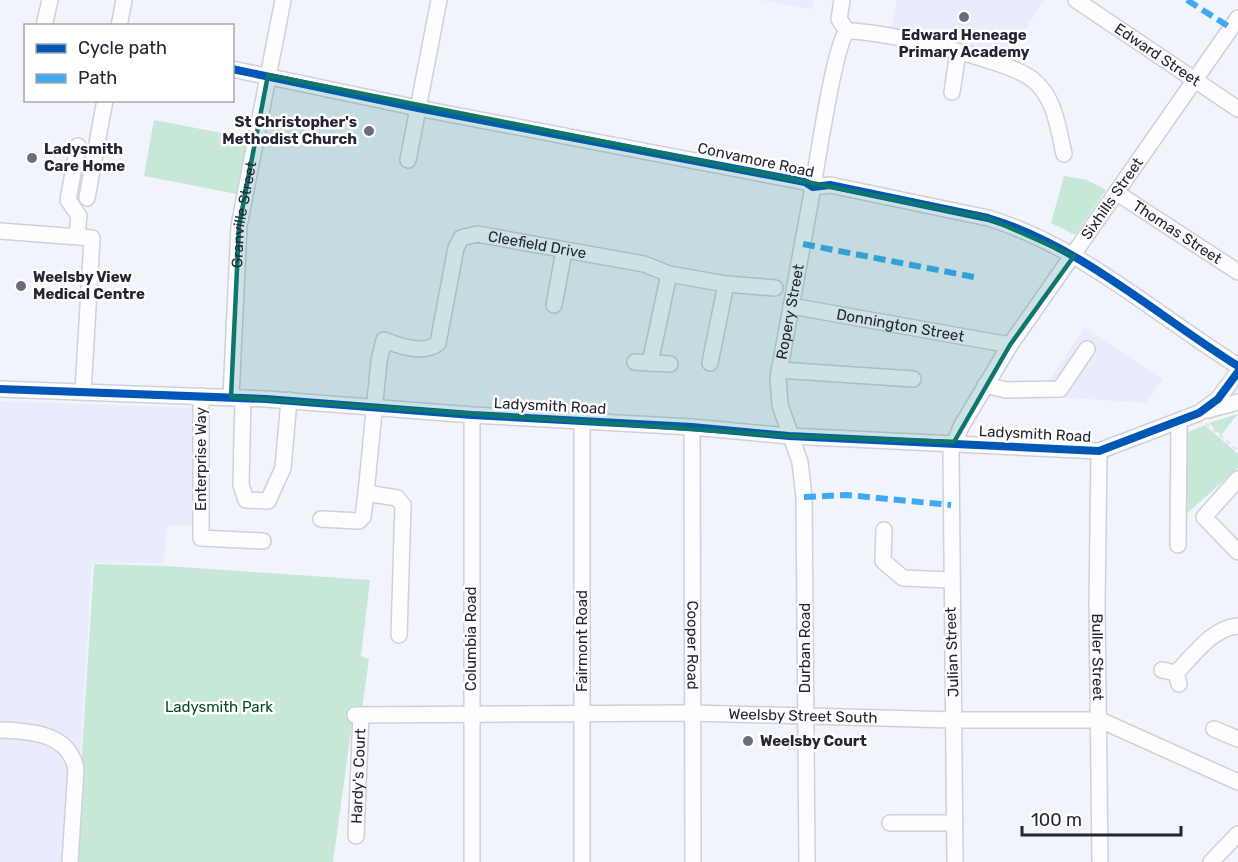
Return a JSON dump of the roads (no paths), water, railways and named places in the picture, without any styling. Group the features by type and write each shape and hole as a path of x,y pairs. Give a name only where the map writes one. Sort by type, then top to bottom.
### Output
{"street":[{"path":"45,24 50,0"},
{"path":"119,24 124,0"},
{"name":"Granville Street","path":"283,0 239,226 237,397 241,485 246,500 268,501 283,468 289,400"},
{"path":"408,160 439,0"},
{"path":"842,0 839,20 847,31 958,51 1015,68 1033,80 1049,98 1064,154"},
{"name":"Edward Street","path":"1076,0 1238,109"},
{"name":"Sixhills Street","path":"954,442 1010,345 1238,18"},
{"name":"Ropery Street","path":"789,436 780,405 779,370 839,53 847,31"},
{"path":"952,92 958,51"},
{"name":"Convamore Road","path":"234,69 418,108 805,182 813,187 830,185 988,218 1011,225 1074,255 1238,366"},
{"path":"87,198 105,102"},
{"path":"78,146 68,200 79,216 78,236"},
{"name":"Thomas Street","path":"1117,193 1238,272"},
{"path":"0,231 90,236 94,242 83,392"},
{"name":"Cleefield Drive","path":"373,407 384,340 424,349 432,349 438,343 456,248 461,238 477,234 644,264 669,274 726,284 776,288"},
{"path":"554,305 564,251"},
{"path":"669,274 643,362 670,364"},
{"path":"710,363 726,284"},
{"name":"Donnington Street","path":"791,306 1010,345"},
{"path":"985,385 1006,390 1060,389 1087,349"},
{"path":"779,370 913,379"},
{"path":"1202,412 1218,399 1238,372"},
{"name":"Ladysmith Road","path":"0,389 237,397 472,415 692,427 789,436 954,442 1099,451"},
{"name":"Enterprise Way","path":"201,396 201,538 264,541"},
{"path":"1099,451 1202,412 1238,402"},
{"path":"321,519 359,521 363,517 373,407"},
{"name":"Columbia Road","path":"472,415 472,862"},
{"name":"Fairmont Road","path":"582,421 582,862"},
{"path":"1178,545 1179,422"},
{"name":"Cooper Road","path":"692,427 693,862"},
{"name":"Durban Road","path":"789,436 800,462 804,497 807,862"},
{"name":"Julian Street","path":"954,442 951,456 950,580 955,862"},
{"name":"Buller Street","path":"1099,451 1097,593 1100,862"},
{"path":"1238,479 1204,517 1238,552"},
{"path":"366,493 397,498 403,505 399,635"},
{"path":"884,530 883,561 903,578 950,580"},
{"path":"1173,676 1215,633 1227,627 1238,626"},
{"name":"Weelsby Street South","path":"358,715 693,713 954,720 1100,720 1238,782"},
{"name":"Hardy's Court","path":"356,836 358,715"},
{"path":"1214,729 1238,739"},
{"path":"0,730 28,731 53,738 64,744 74,758 76,769 70,862"},
{"path":"890,823 955,823"},
{"path":"1211,862 1238,834"}],"place":[{"name":"Edward Heneage Primary Academy","path":"964,17"},
{"name":"St Christopher's Methodist Church","path":"369,131"},
{"name":"Ladysmith Care Home","path":"32,158"},
{"name":"Weelsby View Medical Centre","path":"21,286"},
{"name":"Weelsby Court","path":"748,741"}],"park label":[{"name":"Ladysmith Park","path":"219,707"}]}
